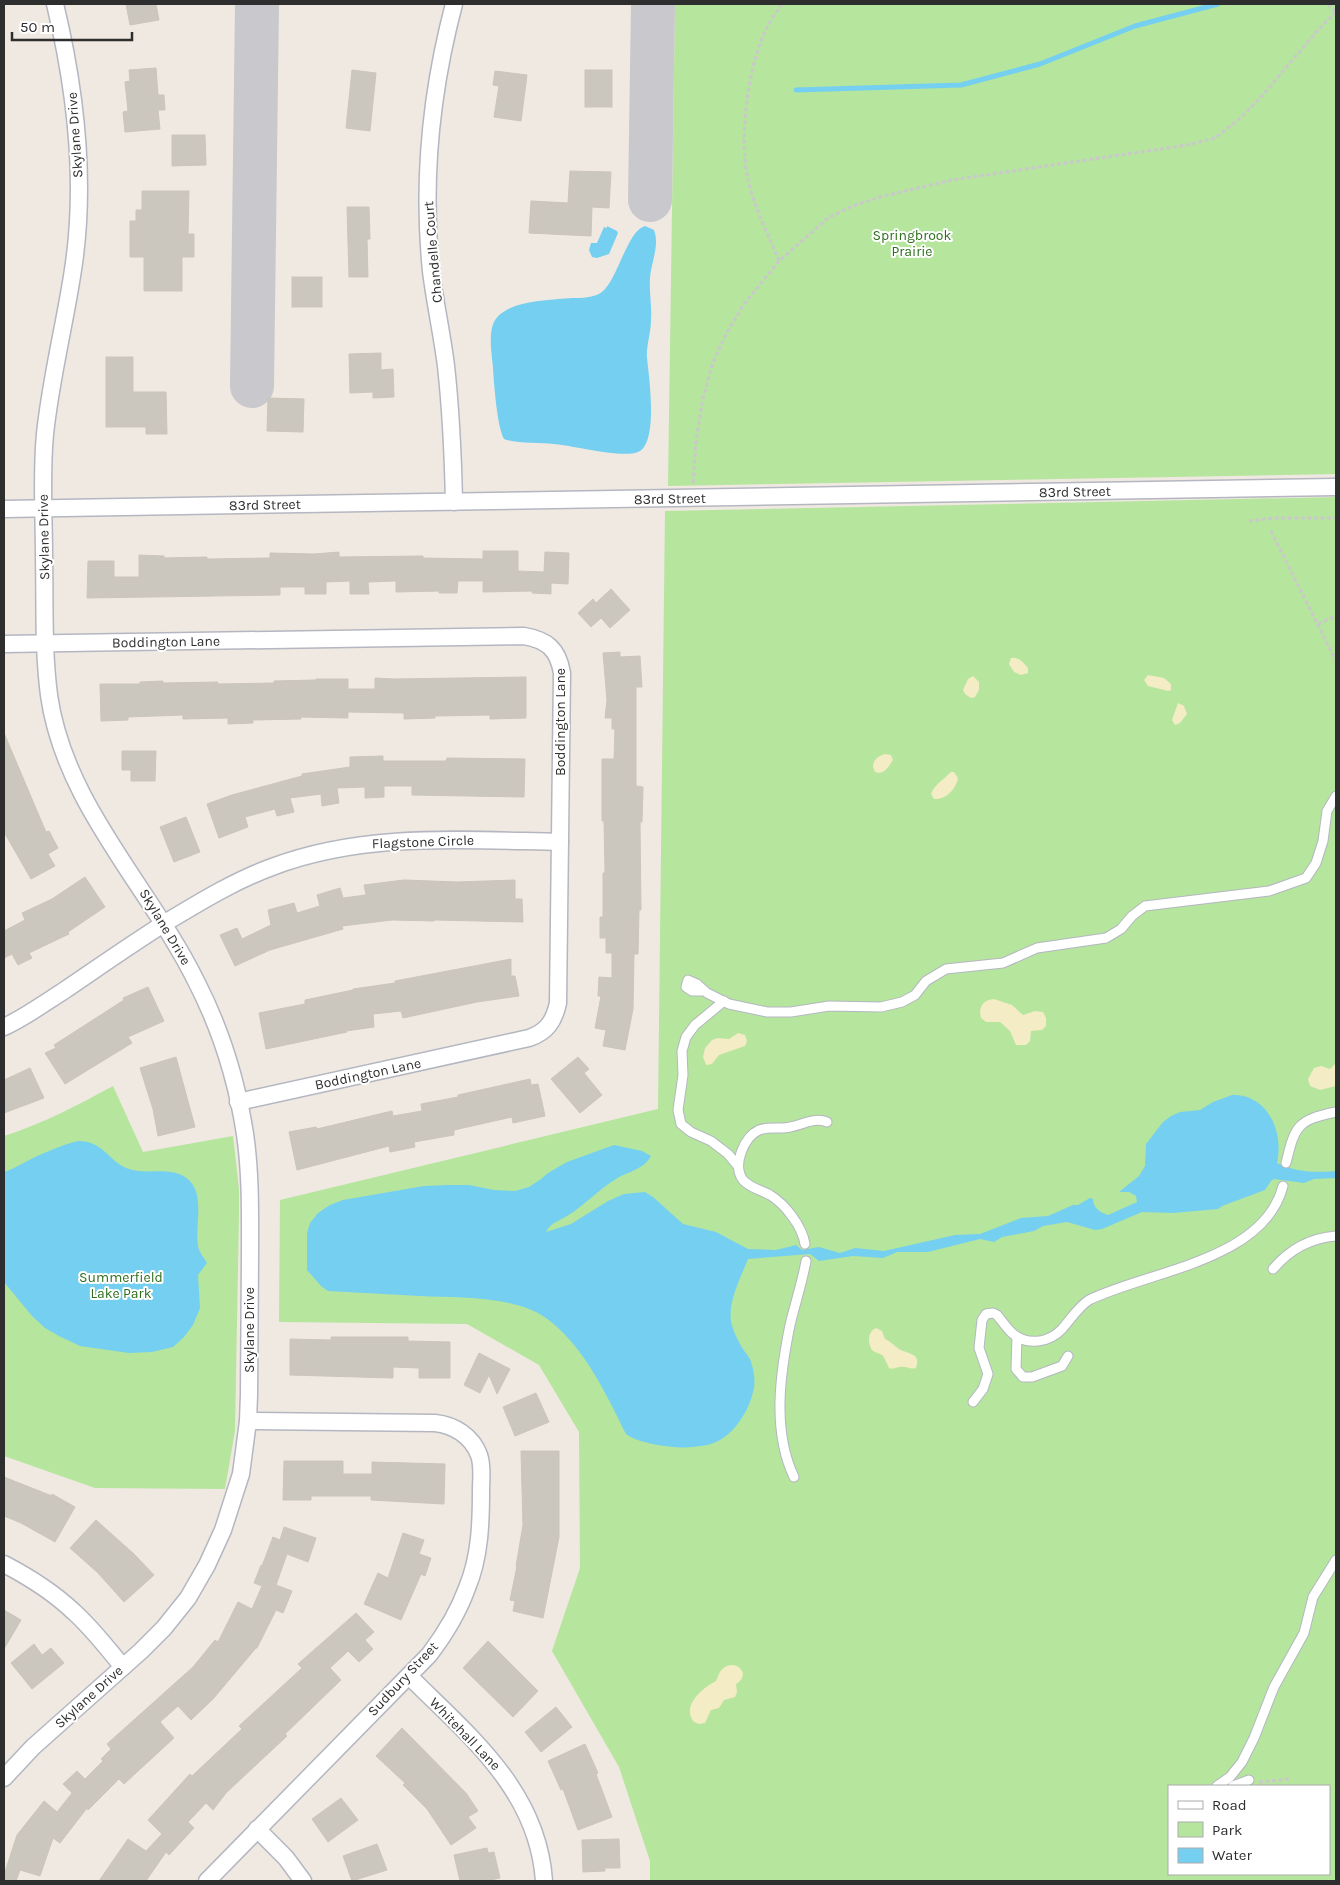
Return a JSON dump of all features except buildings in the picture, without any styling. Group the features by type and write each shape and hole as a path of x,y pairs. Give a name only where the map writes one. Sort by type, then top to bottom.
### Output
{"street":[{"name":"Skylane Drive","path":"4,1778 33,1747 164,1628 188,1598 207,1565 223,1530 241,1474 248,1420 250,1198 245,1134 226,1053 198,984 164,924 88,806 71,771 59,737 50,700 46,666 43,509 45,437 74,262 78,223 78,154 73,103 68,63 55,4"},
{"name":"Chandelle Court","path":"454,4 439,70 433,112 429,159 428,211 431,272 446,365 451,422 454,502"},
{"name":"83rd Street","path":"4,509 1336,487"},
{"name":"Boddington Lane","path":"4,644 524,636 548,644 555,652 562,673 558,1003 555,1016 548,1027 539,1034 529,1038 238,1102"},
{"name":"Flagstone Circle","path":"4,1027 30,1013 164,924 235,883 273,866 312,854 394,840 560,842"},
{"name":"Sudbury Street","path":"207,1881 429,1654 453,1618 468,1586 475,1562 480,1528 481,1471 479,1456 471,1441 459,1430 444,1424 435,1423 248,1420"},
{"path":"4,1564 36,1582 75,1612 124,1666"},
{"name":"Whitehall Lane","path":"409,1676 487,1753 514,1790 528,1817 538,1846 544,1881"},
{"path":"257,1829 286,1858 303,1881"}],"lane":[{"path":"704,991 724,1001 767,1012 791,1012 829,1006 882,1007 902,1002 915,995 926,981 946,969 1003,963 1037,948 1106,938 1121,929 1132,916 1146,906 1269,891 1306,878 1316,863 1327,811 1336,796"},
{"path":"724,1001 695,1025 686,1037 682,1051 683,1075 678,1110 681,1124 691,1132 711,1141 728,1154 738,1166"},
{"path":"1286,1163 1298,1127 1313,1118 1336,1112"},
{"path":"805,1244 801,1231 784,1207 768,1194 746,1183 740,1174 738,1166 740,1156 749,1139 759,1130 795,1126 815,1119 827,1122"},
{"path":"973,1402 983,1389 988,1374 979,1348 984,1316 989,1313 997,1315 1017,1337 1034,1341 1047,1339 1061,1330 1089,1300 1202,1260 1239,1241 1265,1219 1279,1199 1283,1186"},
{"path":"1273,1269 1288,1254 1301,1246 1323,1238 1336,1236"},
{"path":"794,1477 782,1445 781,1397 790,1324 806,1261"},
{"path":"1017,1337 1016,1369 1023,1377 1032,1377 1062,1366 1068,1356"},
{"path":"1218,1785 1230,1777 1242,1762 1274,1687 1304,1633 1313,1597 1336,1560"},
{"path":"1236,1785 1249,1780"}],"path":[{"path":"779,261 748,179 745,148 747,111 755,58 765,31 782,4"},
{"path":"693,486 699,419 713,362 727,332 740,311 779,261 828,218 850,207 880,197 952,180 1206,142 1215,138 1238,120 1262,96 1317,30 1336,12 1328,4"},
{"path":"1249,521 1288,517 1336,518"},
{"path":"1271,531 1336,661"},
{"path":"1318,624 1336,616"}],"green space":[{"name":"Springbrook Prairie","path":"675,4 1336,4 1336,474 668,486"},
{"path":"1336,497 1336,1881 650,1881 650,1861 619,1767 552,1651 580,1568 579,1432 539,1365 467,1324 279,1322 280,1200 658,1109 665,511"},
{"name":"Summerfield Lake Park","path":"113,1086 143,1152 233,1136 239,1189 235,1431 225,1489 95,1488 4,1456 4,1136 46,1120"}],"sand":[{"path":"1011,658 1019,659 1023,662 1028,668 1028,673 1021,675 1014,672 1009,664"},
{"path":"1148,675 1164,678 1171,684 1171,690 1148,686 1144,680"},
{"path":"973,676 979,682 979,690 975,697 971,698 963,690 968,679"},
{"path":"1178,703 1184,706 1187,714 1180,723 1175,725 1172,720"},
{"path":"885,754 891,755 893,760 884,771 875,772 873,765 875,760"},
{"path":"951,772 954,772 958,778 955,786 943,798 934,799 931,794 932,791"},
{"path":"994,999 1012,1005 1023,1015 1035,1011 1043,1012 1046,1018 1046,1026 1042,1030 1031,1031 1030,1041 1026,1045 1016,1045 1010,1031 1000,1022 986,1022 981,1018 980,1011 982,1005"},
{"path":"738,1033 745,1035 747,1041 745,1046 719,1055 712,1064 706,1065 703,1057 705,1048 712,1040 718,1038 729,1039"},
{"path":"1336,1063 1336,1086 1320,1090 1310,1086 1308,1079 1314,1068 1321,1066 1330,1069"},
{"path":"876,1328 882,1331 885,1339 899,1349 915,1356 917,1359 916,1368 889,1368 883,1356 873,1351 870,1347 870,1334"},
{"path":"734,1665 741,1669 743,1674 736,1684 737,1692 735,1697 724,1700 719,1708 711,1710 705,1723 699,1724 694,1722 690,1710 695,1698 716,1681 724,1667"}],"water":[{"path":"607,226 618,233 609,254 597,258 592,257 589,250 591,243 597,243 604,227 607,228"},
{"path":"645,226 654,230 656,236 656,248 650,278 651,320 647,354 651,421 646,444 640,451 623,454 548,443 515,442 504,439 498,415 491,351 491,332 494,322 508,309 518,305 529,302 587,297 602,292 608,286 633,237"},
{"path":"1232,1095 1245,1096 1255,1101 1271,1117 1278,1139 1277,1163 1306,1171 1336,1171 1336,1178 1314,1179 1304,1183 1274,1179 1265,1190 1218,1209 1173,1213 1142,1212 1102,1229 1095,1230 1067,1222 1002,1237 994,1242 980,1239 928,1252 897,1252 883,1258 853,1256 819,1261 810,1254 748,1259 731,1305 731,1321 736,1336 750,1360 753,1369 754,1388 748,1406 735,1427 724,1437 706,1445 693,1447 668,1446 640,1441 626,1434 603,1388 574,1345 550,1321 522,1306 470,1298 328,1291 307,1270 307,1233 310,1223 318,1213 330,1205 343,1200 424,1186 469,1185 494,1190 515,1191 529,1187 567,1162 614,1145 642,1151 651,1156 644,1164 610,1183 574,1212 552,1224 546,1232 571,1224 608,1201 624,1194 645,1192 683,1224 716,1232 748,1249 776,1250 796,1245 802,1250 819,1247 840,1253 855,1248 884,1251 955,1235 980,1234 1021,1218 1048,1216 1073,1205 1078,1205 1090,1198 1093,1199 1094,1205 1098,1210 1108,1215 1137,1202 1136,1196 1129,1192 1119,1192 1139,1176 1145,1166 1146,1144 1163,1122 1180,1112 1200,1110 1213,1102"},
{"path":"78,1141 99,1147 126,1168 139,1171 173,1172 188,1180 194,1187 198,1206 198,1246 200,1253 207,1263 198,1275 200,1308 193,1325 173,1347 152,1352 129,1353 80,1346 45,1328 32,1316 4,1282 4,1172 66,1144"}],"waterway":[{"path":"796,90 961,85 1040,64 1135,26 1218,4"}],"taxiway":[{"path":"252,386 257,4"},
{"path":"650,200 653,4"}]}
